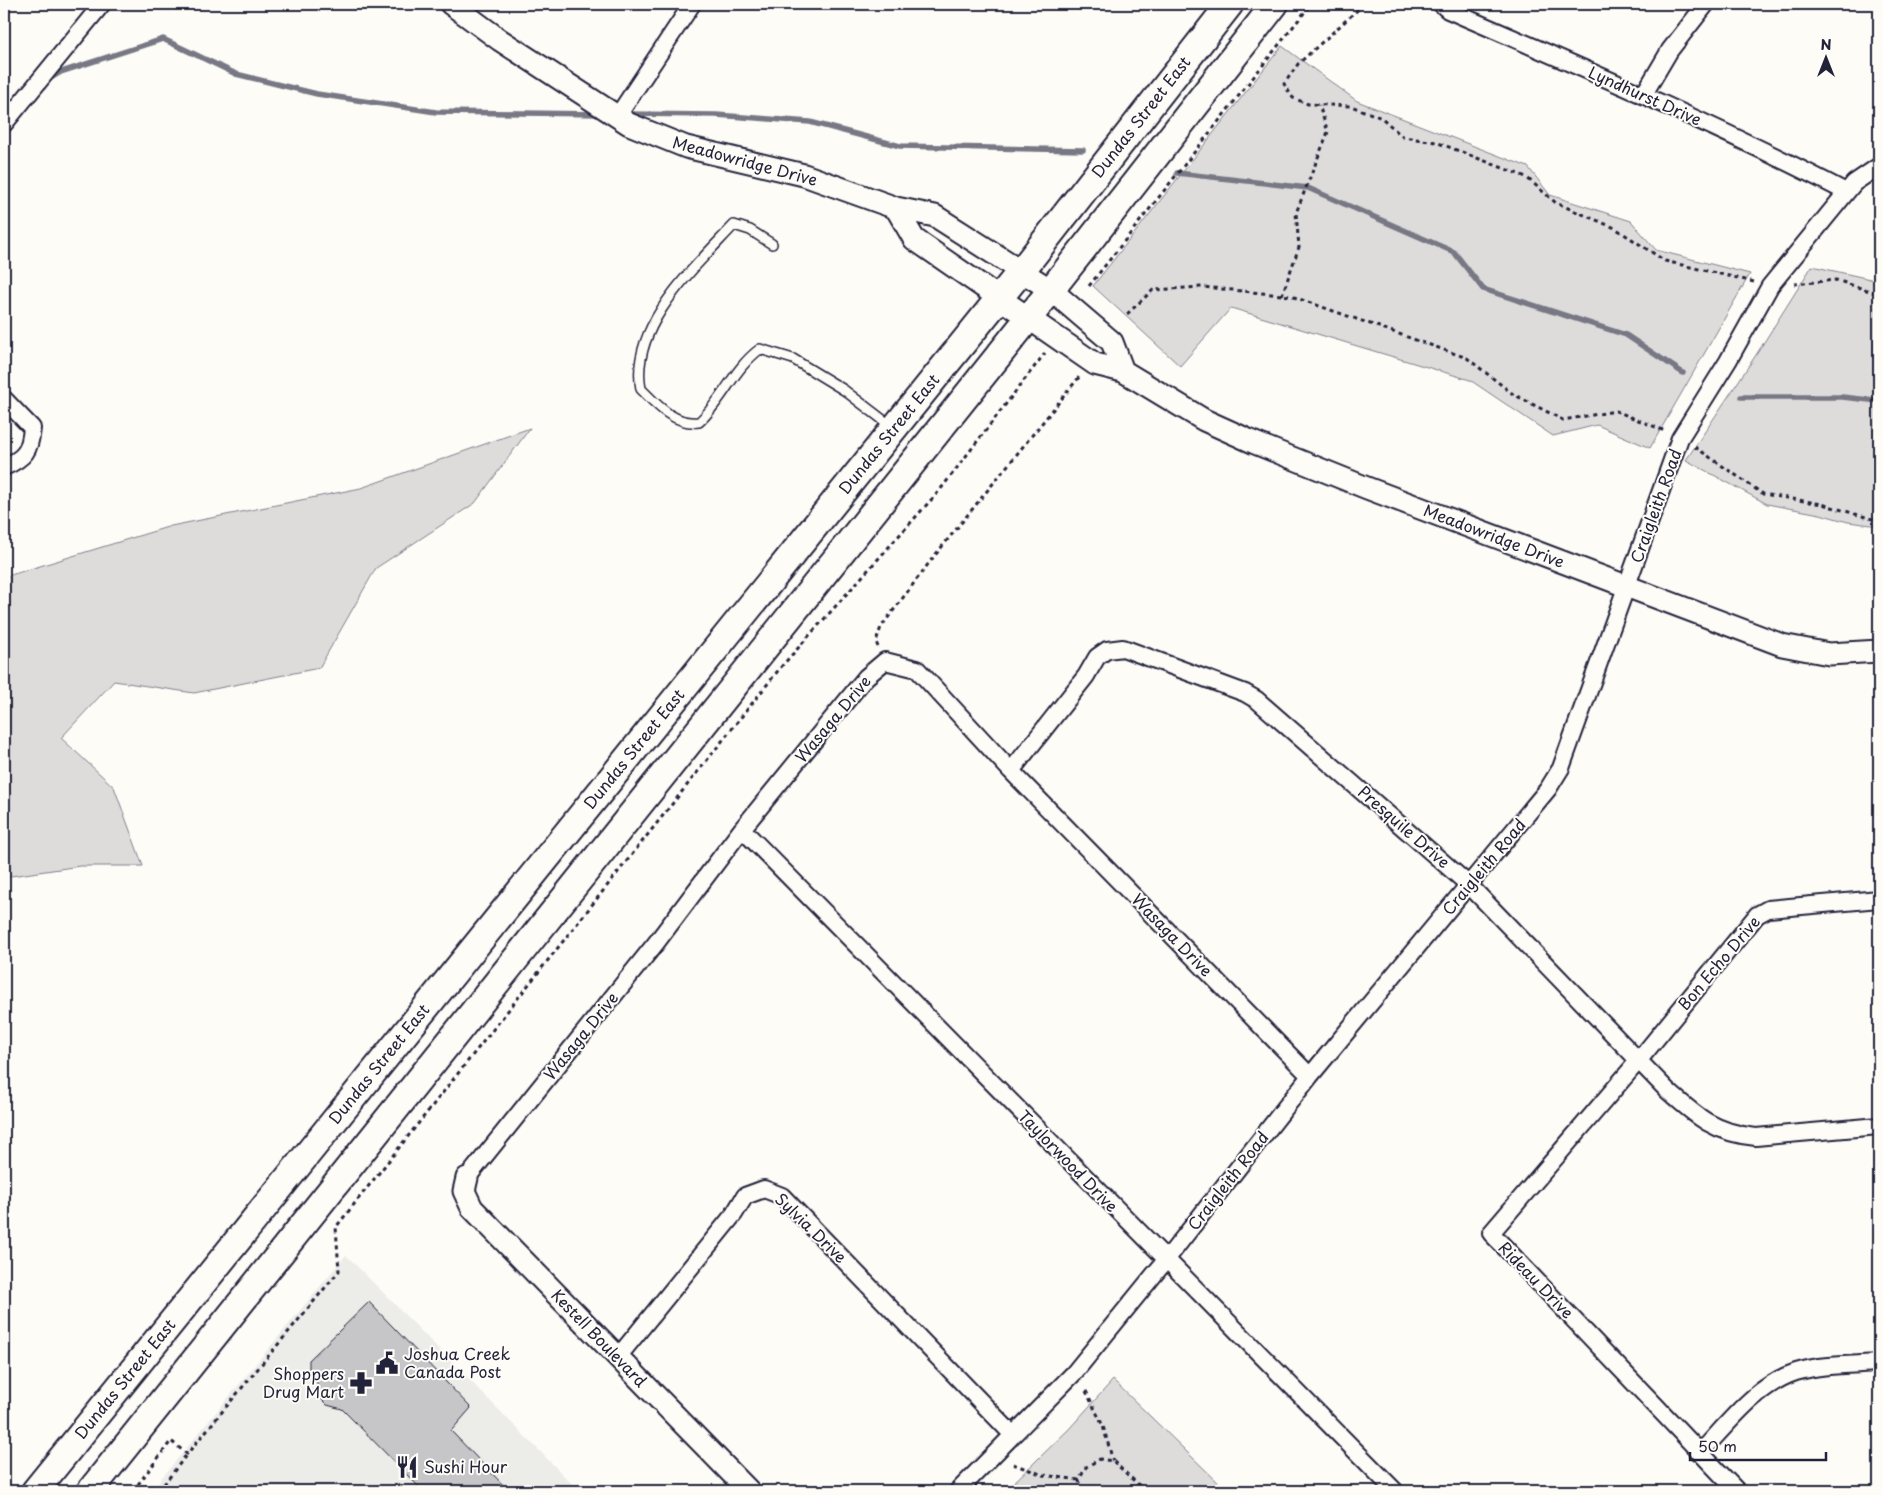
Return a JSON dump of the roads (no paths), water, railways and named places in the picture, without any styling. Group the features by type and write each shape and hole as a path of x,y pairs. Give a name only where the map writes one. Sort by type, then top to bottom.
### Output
{"main road":[{"name":"Dundas Street East","path":"35,1491 1022,270 1230,4"},
{"path":"90,1491 1051,290 1275,4"}],"street":[{"path":"4,124 102,4"},
{"name":"Meadowridge Drive","path":"450,4 500,40 629,124 686,147 804,175 896,208 934,216 1051,290 1112,342 1123,371"},
{"path":"617,117 692,4"},
{"name":"Lyndhurst Drive","path":"1442,4 1448,10 1644,94 1777,156 1846,192"},
{"path":"1644,94 1670,50 1706,4"},
{"name":"Craigleith Road","path":"958,1491 1074,1373 1166,1260 1310,1076 1548,789 1561,768 1680,438 1728,361 1770,286 1854,183 1879,166"},
{"name":"Meadowridge Drive","path":"896,208 914,238 1000,296 1095,364 1123,371 1204,420 1255,443 1367,488 1800,650 1829,654 1879,651"},
{"path":"4,399 32,428 31,446 17,461 4,467"},
{"name":"Presquile Drive","path":"1011,771 1086,676 1097,657 1107,650 1123,648 1251,696 1470,885 1639,1060 1691,1112 1711,1126 1727,1133 1756,1137 1879,1126"},
{"name":"Wasaga Drive","path":"467,1178 656,943 742,829 866,677 885,661 917,668 1011,771 1310,1076"},
{"name":"Taylorwood Drive","path":"742,829 1396,1491"},
{"name":"Bon Echo Drive","path":"1639,1060 1757,915 1768,909 1879,899"},
{"name":"Rideau Drive","path":"1639,1060 1491,1233 1737,1491"},
{"name":"Kestell Boulevard","path":"467,1178 464,1191 472,1208 749,1491"},
{"name":"Sylvia Drive","path":"618,1358 734,1214 745,1196 764,1189 782,1196 1012,1434"},
{"path":"1700,1452 1760,1392 1777,1380 1806,1370 1879,1363"}],"lane":[{"path":"772,244 750,230 734,224 695,266 658,314 644,341 639,362 641,389 661,409 680,421 699,422 708,414 745,360 760,348 793,358 844,390 894,428"}],"waterway":[{"path":"46,81 61,72 163,39 236,74 317,94 436,112 601,114"},
{"path":"4,106 17,99"},
{"path":"627,114 716,115 810,122 900,146 1083,150"},
{"path":"1177,173 1308,188 1454,252 1483,289 1626,335 1683,373"},
{"path":"1741,397 1842,397 1879,401"}],"place":[{"name":"Joshua Creek Canada Post","path":"387,1363"},
{"name":"Shoppers Drug Mart","path":"361,1383"},
{"name":"Sushi Hour","path":"407,1467"}]}
